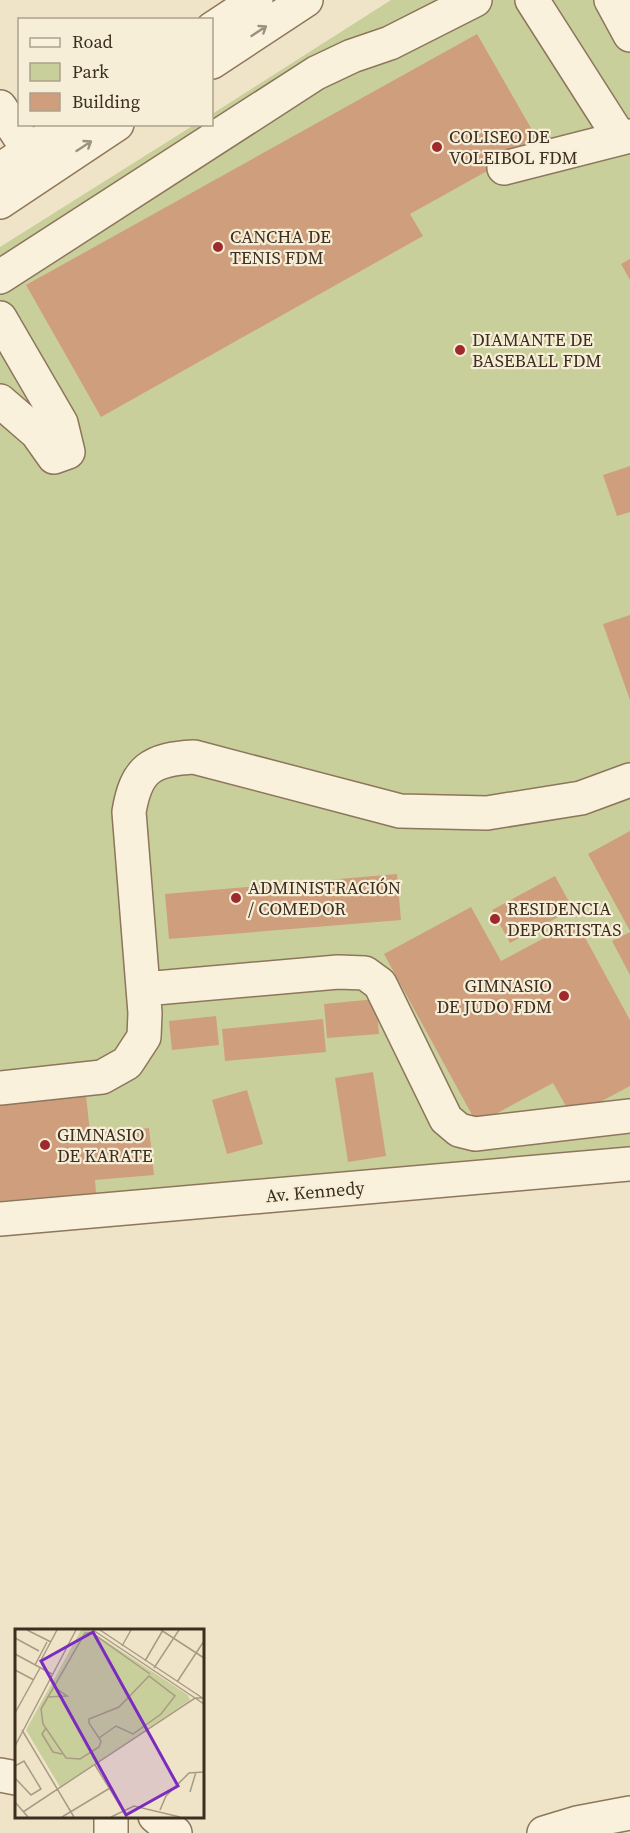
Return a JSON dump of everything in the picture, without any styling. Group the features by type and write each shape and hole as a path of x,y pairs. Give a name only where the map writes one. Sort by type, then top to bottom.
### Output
{"street":[{"path":"213,28 256,0"},
{"path":"213,61 306,0"},
{"path":"0,277 316,73 352,56 390,43 475,0"},
{"path":"504,168 625,137 532,0"},
{"path":"611,0 630,35"},
{"path":"0,107 36,162"},
{"path":"0,202 66,126"},
{"path":"0,170 36,162 113,126"},
{"path":"0,318 62,423 68,452 54,458 37,433 0,401"},
{"path":"0,1088 102,1077 127,1063 144,1037 144,990 129,812 133,787 148,767 170,758 194,757 400,811 487,813 581,798 630,780"},
{"path":"144,990 338,972 365,973 380,984 446,1119 459,1130 475,1134 630,1116"},
{"name":"Av. Kennedy","path":"0,1219 630,1164"},
{"path":"0,1775 15,1778"},
{"path":"544,1833 577,1822 630,1813"},
{"path":"157,1818 175,1833"}],"green space":[{"path":"391,0 627,0 630,5 630,1156 0,1209 0,247 192,126 213,126 213,113"}],"building":[{"path":"477,34 539,142 410,214 423,236 101,417 26,285"},
{"path":"630,259 630,280 621,264"},
{"path":"630,466 630,512 617,516 603,475"},
{"path":"630,615 630,700 603,624"},
{"path":"630,831 630,931 588,854"},
{"path":"397,874 401,920 169,939 165,894"},
{"path":"555,876 573,909 510,943 492,910"},
{"path":"471,907 501,961 576,921 630,1020 630,1086 572,1117 553,1083 477,1124 384,954"},
{"path":"630,932 630,975 612,941"},
{"path":"376,999 379,1034 327,1038 324,1004"},
{"path":"216,1016 219,1045 172,1050 169,1021"},
{"path":"323,1019 326,1052 225,1061 222,1029"},
{"path":"373,1072 386,1156 348,1162 335,1078"},
{"path":"247,1090 263,1144 227,1154 212,1100"},
{"path":"86,1095 90,1133 149,1128 154,1175 95,1180 96,1193 0,1201 0,1103"}],"place":[{"name":"COLISEO DE VOLEIBOL FDM","path":"437,147"},
{"name":"CANCHA DE TENIS FDM","path":"218,247"},
{"name":"DIAMANTE DE BASEBALL FDM","path":"460,350"},
{"name":"ADMINISTRACIÓN / COMEDOR","path":"236,898"},
{"name":"RESIDENCIA DEPORTISTAS","path":"495,919"},
{"name":"GIMNASIO DE JUDO FDM","path":"564,996"},
{"name":"GIMNASIO DE KARATE","path":"45,1145"}]}
